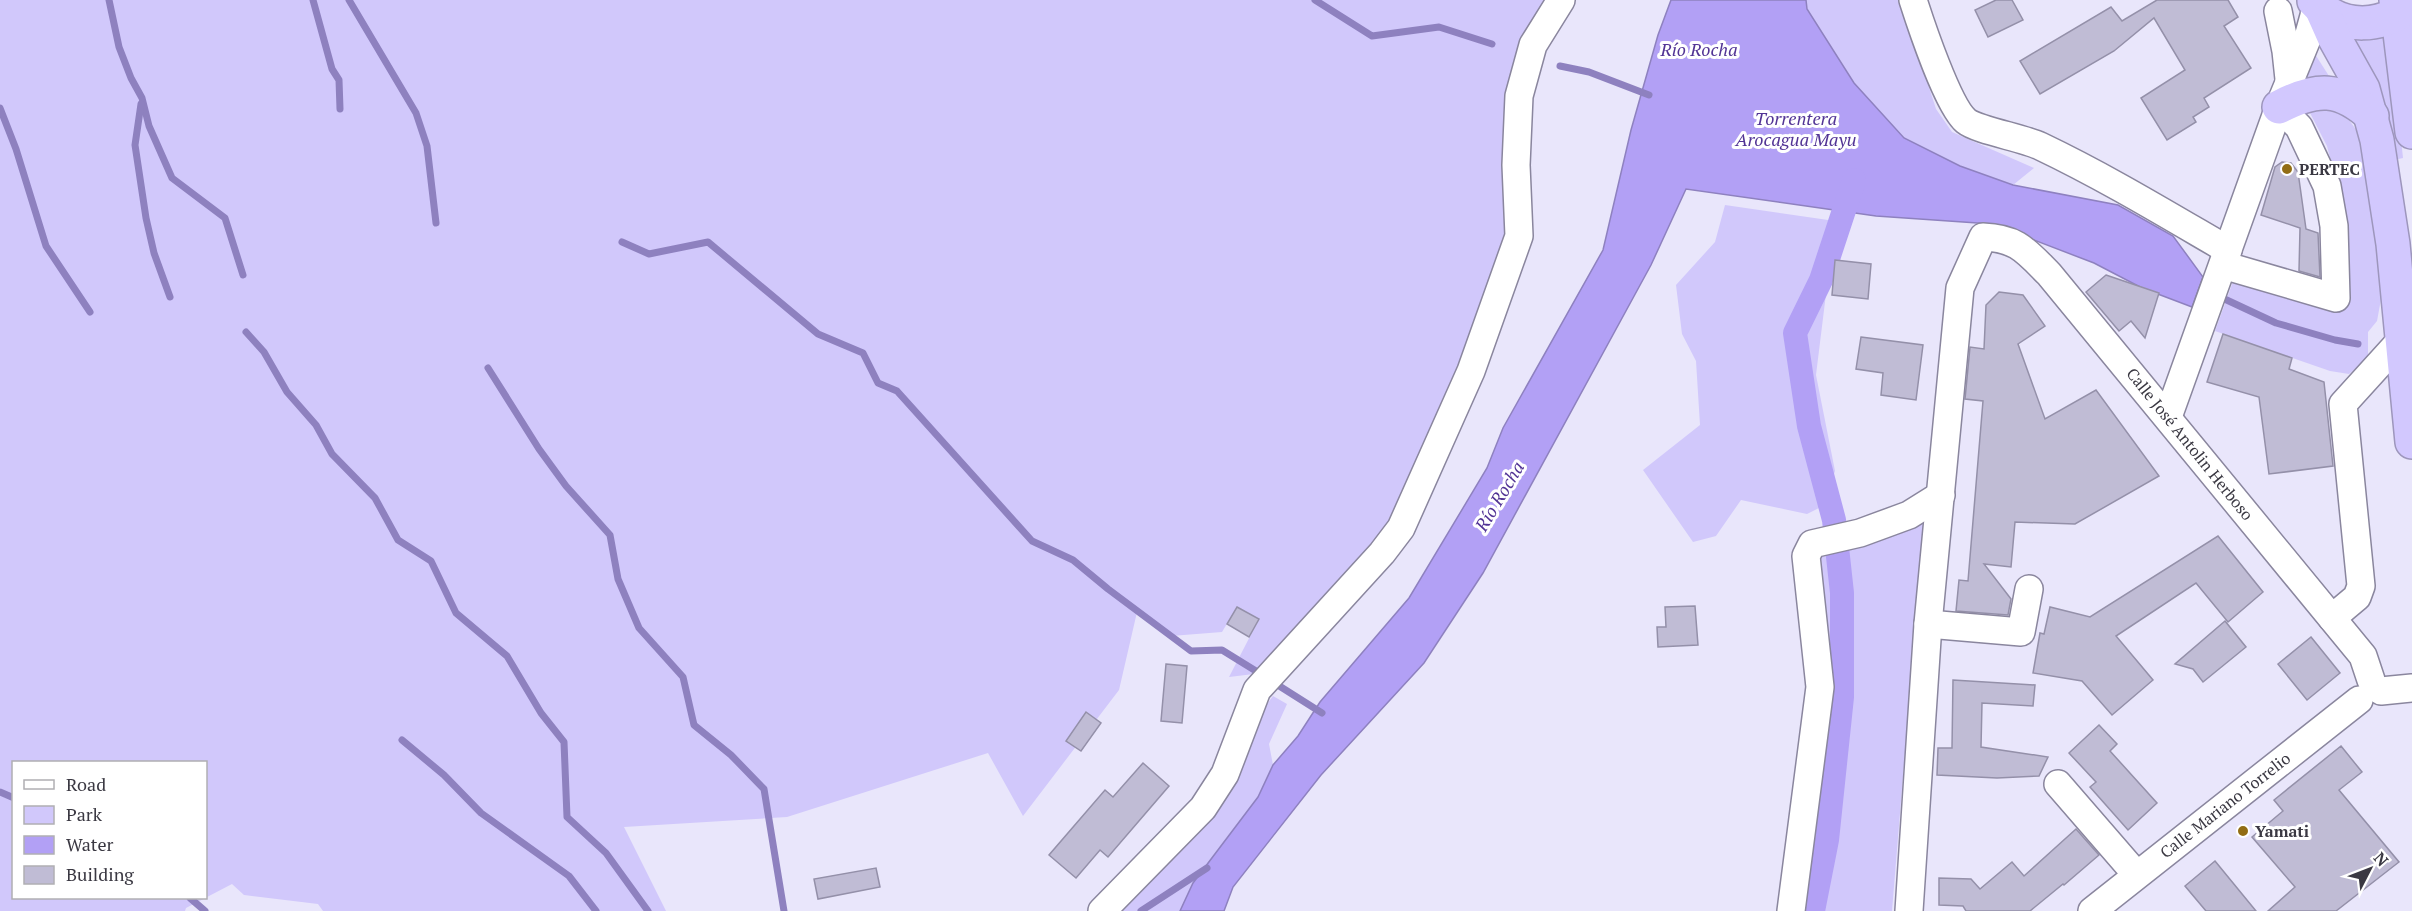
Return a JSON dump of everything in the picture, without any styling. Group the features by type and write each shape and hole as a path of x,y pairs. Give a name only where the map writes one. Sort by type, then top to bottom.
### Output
{"highway":[{"path":"2316,4 2341,19 2362,23 2376,22 2402,5 2412,132"},
{"path":"2316,4 2359,81 2372,116 2385,185 2412,442"},
{"path":"2284,95 2331,92 2351,100 2372,116"}],"street":[{"path":"1102,911 1203,808 1225,774 1257,690 1382,553 1401,528 1471,371 1519,236 1516,165 1519,96 1533,45 1561,0"},
{"path":"1913,0 1926,40 1956,108 1967,122 2037,145 2136,196 2222,266 2336,298 2334,226 2327,186 2284,95 2286,51 2274,5"},
{"path":"2168,417 2284,95 2309,34 2316,4"},
{"path":"2274,5 2291,14 2316,4"},
{"name":"Calle José Antolin Herboso","path":"1941,495 1960,288 1983,237 2002,237 2023,248 2049,274 2363,656 2370,691"},
{"path":"2332,618 2357,597 2361,586 2343,404 2402,339"},
{"path":"1909,911 1928,624 1941,495"},
{"path":"1791,911 1820,687 1806,556 1812,544 1860,533 1909,515 1941,495"},
{"path":"1928,624 2021,632 2029,589"},
{"path":"2370,691 2412,688"},
{"name":"Calle Mariano Torrelio","path":"2092,911 2370,691"},
{"path":"2058,784 2136,874"}],"green space":[{"path":"0,0 1551,0 1523,42 1510,230 1464,369 1389,534 1262,673 1229,677 1259,619 1237,607 1222,632 1171,636 1137,612 1119,690 1023,816 988,753 787,817 624,827 666,911 323,911 318,904 244,895 232,884 207,897 207,761 12,761 12,899 203,899 186,908 185,911 0,911"},
{"path":"1806,0 1901,0 1936,109 1952,132 2034,168 2013,185 1960,166 1904,138 1854,83 1807,9"},
{"path":"2341,30 2390,34 2403,158 2394,160"},
{"path":"2313,51 2336,87 2299,89"},
{"path":"2322,104 2347,117 2359,134 2371,187 2382,294 2377,321 2368,332 2368,358 2349,374 2330,371 2215,331 2235,276 2341,310 2344,213 2327,146 2307,107"},
{"path":"1725,205 1835,221 1816,375 1835,471 1823,506 1807,514 1741,500 1716,536 1693,542 1643,470 1700,425 1696,361 1682,334 1676,285 1715,242"},
{"path":"1924,519 1892,911 1806,911 1833,683 1819,559 1825,549"},
{"path":"1273,696 1287,704 1269,744 1273,765 1258,797 1193,883 1180,911 1116,911"}],"water":[{"name":"Río Rocha","path":"1671,0 1806,0 1807,9 1854,83 1904,138 1960,166 2013,185 2118,205 2173,236 2203,277 2192,307 2142,288 2094,263 1992,224 1876,216 1686,189 1651,265 1483,573 1424,663 1321,775 1233,887 1224,911 1180,911 1193,883 1258,797 1273,765 1298,736 1320,702 1409,598 1487,468 1503,428 1603,250 1631,130 1658,35"}],"building":[{"path":"1996,0 2012,0 2023,20 1988,37 1975,10"},
{"path":"2157,0 2228,0 2238,17 2224,26 2251,68 2204,98 2209,107 2193,117 2196,122 2167,140 2141,98 2185,70 2154,18 2114,51 2040,94 2020,61 2111,7 2122,21"},
{"path":"2282,162 2291,163 2298,172 2306,229 2318,233 2320,277 2299,271 2300,228 2261,215 2275,167"},
{"path":"1835,260 1871,264 1868,299 1832,295"},
{"path":"2106,275 2159,293 2145,338 2131,321 2119,331 2086,292"},
{"path":"1999,292 2023,295 2045,326 2018,344 2045,419 2096,390 2159,476 2075,524 2015,522 2011,567 1984,564 2011,599 2008,615 1956,611 1959,580 1968,581 1983,401 1965,399 1970,347 1984,349 1986,305"},
{"path":"2223,334 2292,358 2289,369 2324,382 2333,466 2269,474 2259,397 2207,382"},
{"path":"1861,337 1923,345 1916,400 1881,395 1883,373 1856,369"},
{"path":"2218,536 2263,592 2228,622 2196,583 2116,636 2153,680 2112,715 2082,681 2033,673 2040,633 2044,634 2050,607 2090,617"},
{"path":"1695,606 1698,645 1658,647 1657,627 1666,627 1665,607"},
{"path":"1237,607 1259,619 1249,637 1227,624"},
{"path":"2225,621 2246,647 2203,682 2193,669 2175,664"},
{"path":"2311,637 2340,673 2307,700 2278,664"},
{"path":"1166,664 1187,666 1182,723 1161,721"},
{"path":"1953,680 2035,685 2033,706 1982,703 1981,747 2048,757 2039,776 1997,778 1937,775 1938,748 1952,748"},
{"path":"1086,712 1101,723 1081,751 1066,741"},
{"path":"2099,725 2117,744 2110,751 2157,803 2128,830 2090,787 2096,782 2069,753"},
{"path":"2341,746 2362,772 2339,790 2399,862 2336,911 2268,911 2295,887 2252,837 2283,811 2274,800"},
{"path":"1143,763 1169,786 1108,857 1100,850 1076,878 1049,855 1105,790 1113,797"},
{"path":"2076,829 2099,855 2030,911 1966,911 1963,906 1939,905 1939,878 1971,879 1980,889 2012,862 2024,876"},
{"path":"2215,861 2256,911 2206,911 2185,886"},
{"path":"876,868 880,887 818,899 814,879"}],"waterway":[{"path":"109,0 119,47 131,78 142,98 149,126 172,178 225,218 243,275"},
{"path":"313,0 332,69 339,80 340,109"},
{"path":"349,0 416,113 427,146 436,223"},
{"path":"1315,0 1372,36 1439,27 1492,44"},
{"path":"1560,66 1589,72 1649,95"},
{"path":"141,104 135,145 146,218 154,253 170,297"},
{"path":"0,108 16,149 46,246 90,312"},
{"path":"1813,911 1827,840 1842,697 1842,593 1834,520 1809,426 1795,333 1821,280 1854,180"},
{"path":"622,242 649,254 708,242 818,334 863,353 878,383 897,391 1032,541 1073,560 1191,651 1222,650 1264,676"},
{"name":"Torrentera Arocagua Mayu","path":"2216,295 2276,323 2335,340 2358,344"},
{"path":"246,332 264,352 287,392 316,425 332,454 375,498 398,540 431,561 456,613 507,656 541,713 564,742 567,817 606,853 648,911"},
{"path":"488,368 539,449 566,486 610,535 618,579 639,628 683,677 694,725 731,755 764,789 784,911"},
{"path":"1273,682 1322,713"},
{"path":"402,740 444,775 481,813 569,876 596,911"},
{"path":"0,792 12,797"},
{"path":"1141,911 1207,868"},
{"path":"191,899 205,911"}],"place":[{"name":"PERTEC","path":"2287,169"},
{"name":"Yamati","path":"2243,831"}]}
